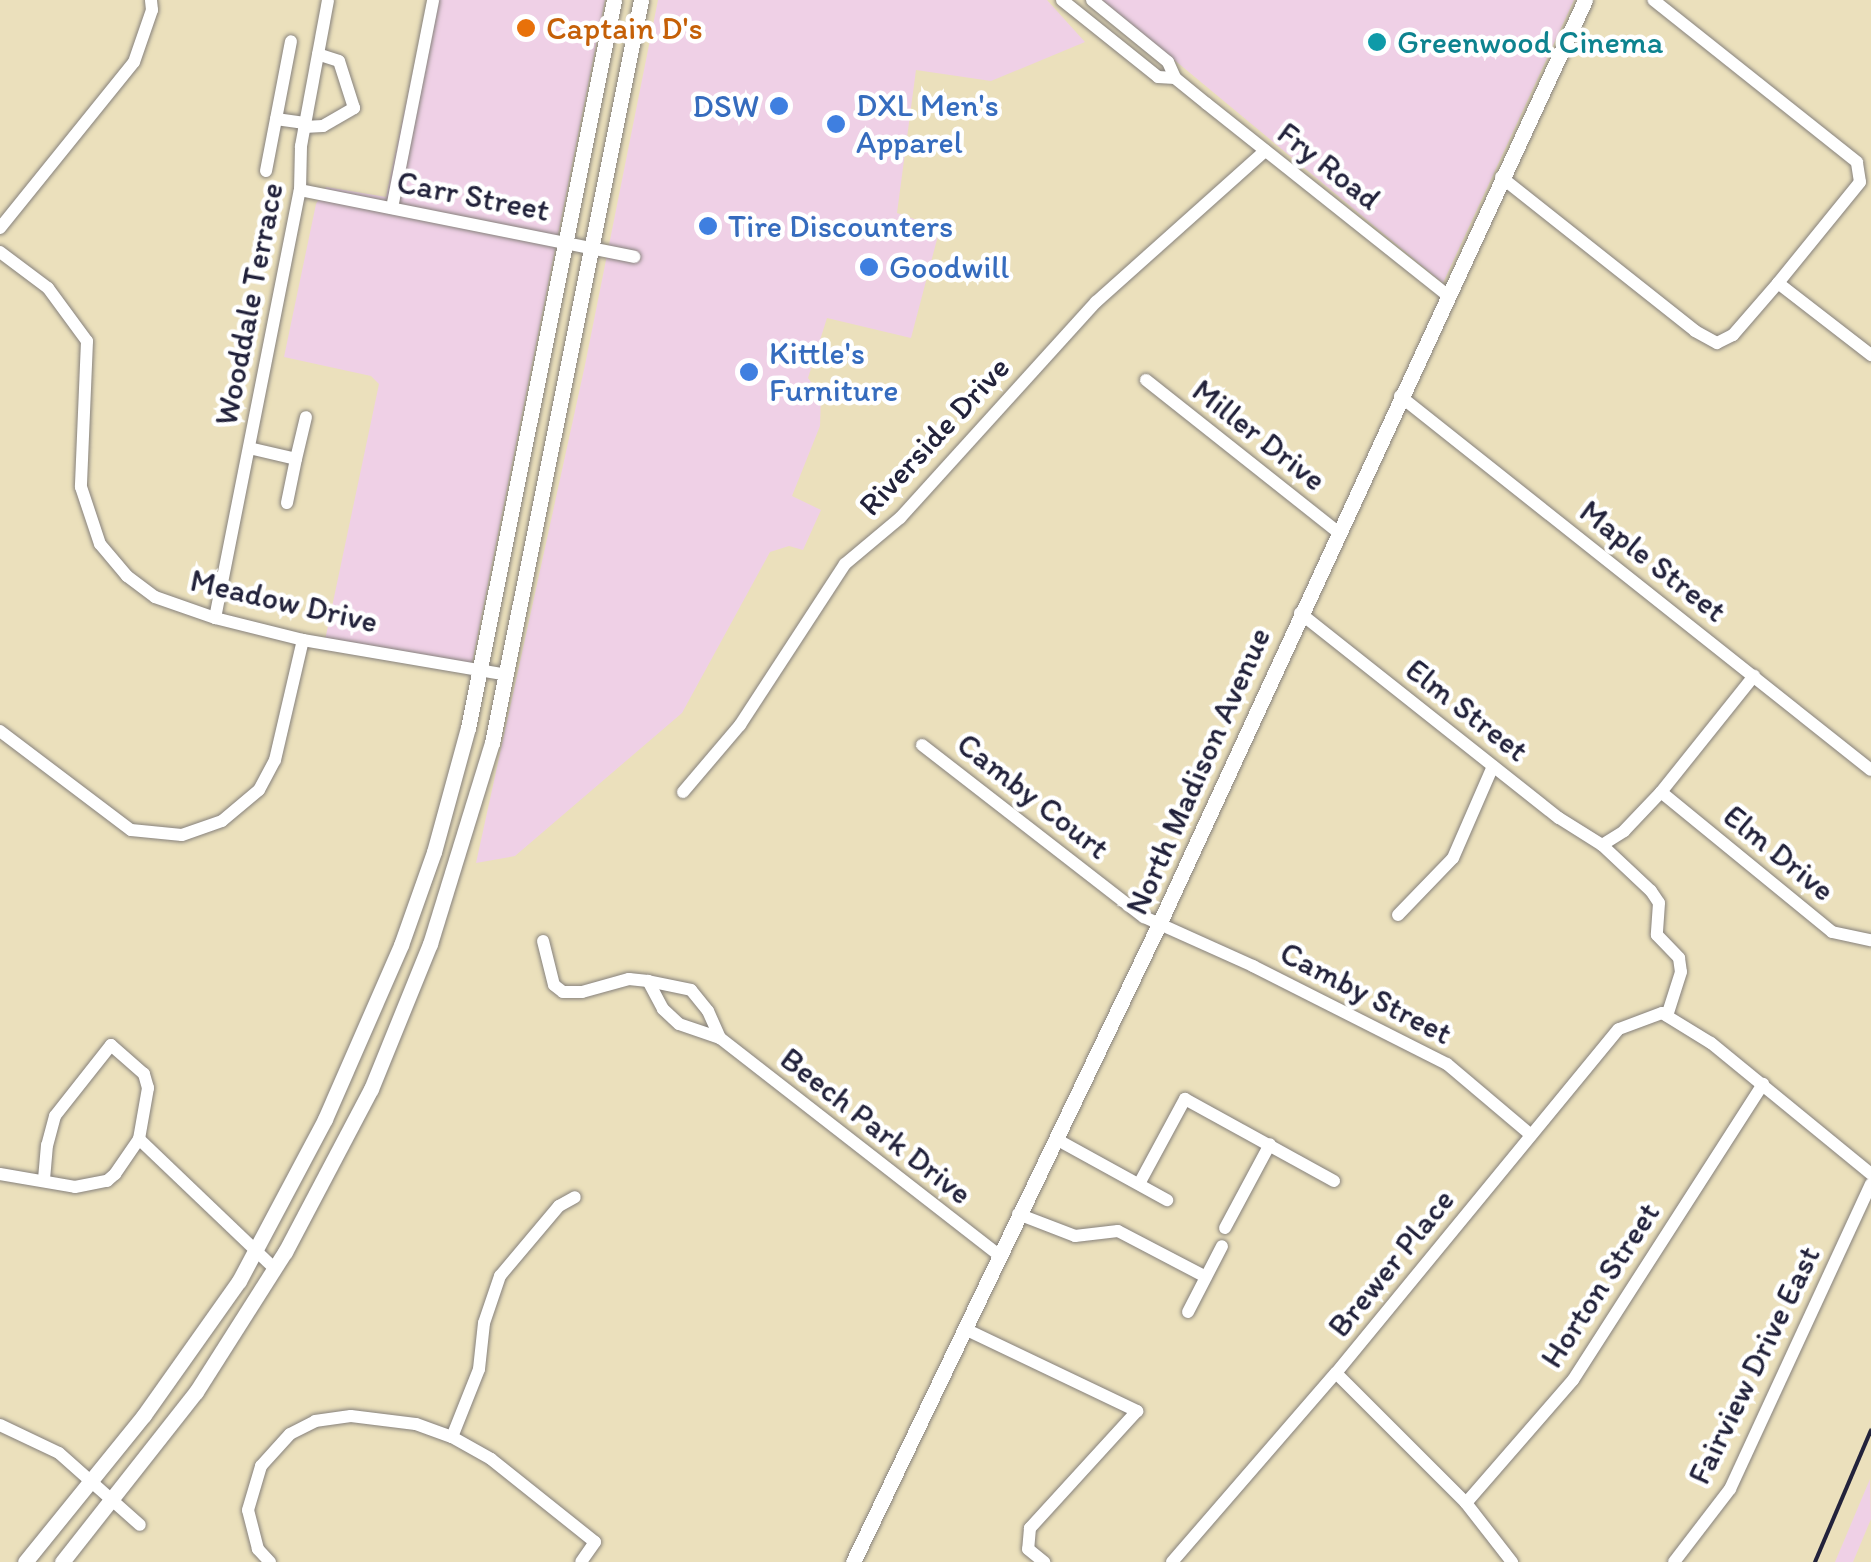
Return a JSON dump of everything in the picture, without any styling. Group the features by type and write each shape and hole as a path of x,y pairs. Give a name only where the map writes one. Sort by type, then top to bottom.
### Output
{"main road":[{"path":"25,1562 180,1368 253,1252 325,1119 401,944 468,728 614,0"},
{"path":"62,1562 226,1350 275,1269 371,1089 430,944 457,867 508,675 642,0"},
{"name":"North Madison Avenue","path":"853,1562 1160,922 1585,0"}],"street":[{"path":"0,228 134,62 152,10 151,0"},
{"name":"Wooddale Terrace","path":"215,618 300,190 305,125 328,0"},
{"path":"392,208 433,0"},
{"name":"Fry Road","path":"1062,0 1158,77 1176,78"},
{"name":"Fry Road","path":"1092,0 1168,62 1176,78 1219,114 1450,296"},
{"path":"1501,177 1695,331 1717,342 1733,335 1778,283 1860,182 1857,162 1653,0"},
{"path":"266,171 292,42"},
{"path":"276,119 323,126 354,108 339,61 318,54"},
{"name":"Riverside Drive","path":"683,792 740,724 845,564 900,518 1096,302 1265,151"},
{"name":"Carr Street","path":"300,190 634,257"},
{"name":"Meadow Drive","path":"0,252 48,288 87,341 81,487 100,544 127,576 154,597 215,618 304,640 508,675"},
{"path":"1778,283 1871,355"},
{"name":"Miller Drive","path":"1146,380 1339,532"},
{"name":"Maple Street","path":"1400,396 1871,770"},
{"path":"287,503 306,417"},
{"path":"249,448 296,458"},
{"name":"Elm Street","path":"1300,613 1493,766 1602,845 1658,903 1657,934 1678,958 1680,972 1665,1015"},
{"path":"0,730 131,830 182,835 222,820 259,790 275,760 304,640"},
{"path":"1602,845 1624,831 1661,792 1754,676"},
{"name":"Camby Court","path":"922,745 1144,917 1160,922"},
{"path":"1398,915 1453,858 1493,766"},
{"name":"Elm Drive","path":"1661,792 1832,932 1871,940"},
{"name":"Camby Street","path":"1160,922 1447,1064 1532,1135"},
{"name":"Beech Park Drive","path":"542,941 554,984 563,992 582,992 629,979 691,990 708,1011 720,1038"},
{"name":"Beech Park Drive","path":"648,980 662,1009 680,1024 720,1038 1000,1255"},
{"path":"1665,1015 1763,1084 1871,1174"},
{"name":"Brewer Place","path":"1172,1562 1336,1373 1619,1030 1665,1015"},
{"path":"0,1174 76,1187 107,1181 139,1140 147,1081 111,1045 55,1116 46,1145 44,1181"},
{"name":"Horton Street","path":"1466,1502 1573,1380 1763,1084"},
{"path":"1139,1184 1186,1099 1334,1181"},
{"path":"1056,1138 1168,1200"},
{"path":"139,1140 275,1269"},
{"path":"1225,1228 1270,1144"},
{"name":"Fairview Drive East","path":"1674,1562 1730,1489 1871,1184"},
{"path":"452,1437 480,1369 484,1323 500,1276 559,1206 575,1197"},
{"path":"1018,1214 1074,1236 1118,1231 1206,1277"},
{"path":"1188,1312 1222,1246"},
{"path":"964,1329 1137,1411 1030,1528 1028,1549 1044,1562"},
{"path":"1336,1373 1466,1502 1512,1562"},
{"path":"270,1562 258,1548 248,1510 260,1466 290,1434 315,1421 342,1417 416,1424 452,1437 490,1459 595,1542 581,1562"},
{"path":"0,1425 59,1453 140,1524"}],"shaded area":[{"path":"428,0 605,0 472,663 325,640 379,384 371,376 284,357 316,204 326,187 386,197"},
{"path":"658,0 1047,0 1085,42 991,81 916,70 897,213 940,228 911,338 827,318 808,378 821,396 820,426 792,496 821,510 803,550 789,546 770,552 682,713 515,856 476,863 585,365"},
{"path":"1102,0 1574,0 1443,283"},
{"path":"1870,1479 1871,1519 1853,1562 1835,1562"}],"railway":[{"path":"1815,1562 1871,1430"}],"place":[{"name":"Captain D's","path":"526,28"},
{"name":"Greenwood Cinema","path":"1377,42"},
{"name":"DSW","path":"779,106"},
{"name":"DXL Men's Apparel","path":"836,124"},
{"name":"Tire Discounters","path":"708,226"},
{"name":"Goodwill","path":"869,267"},
{"name":"Kittle's Furniture","path":"749,372"}]}
